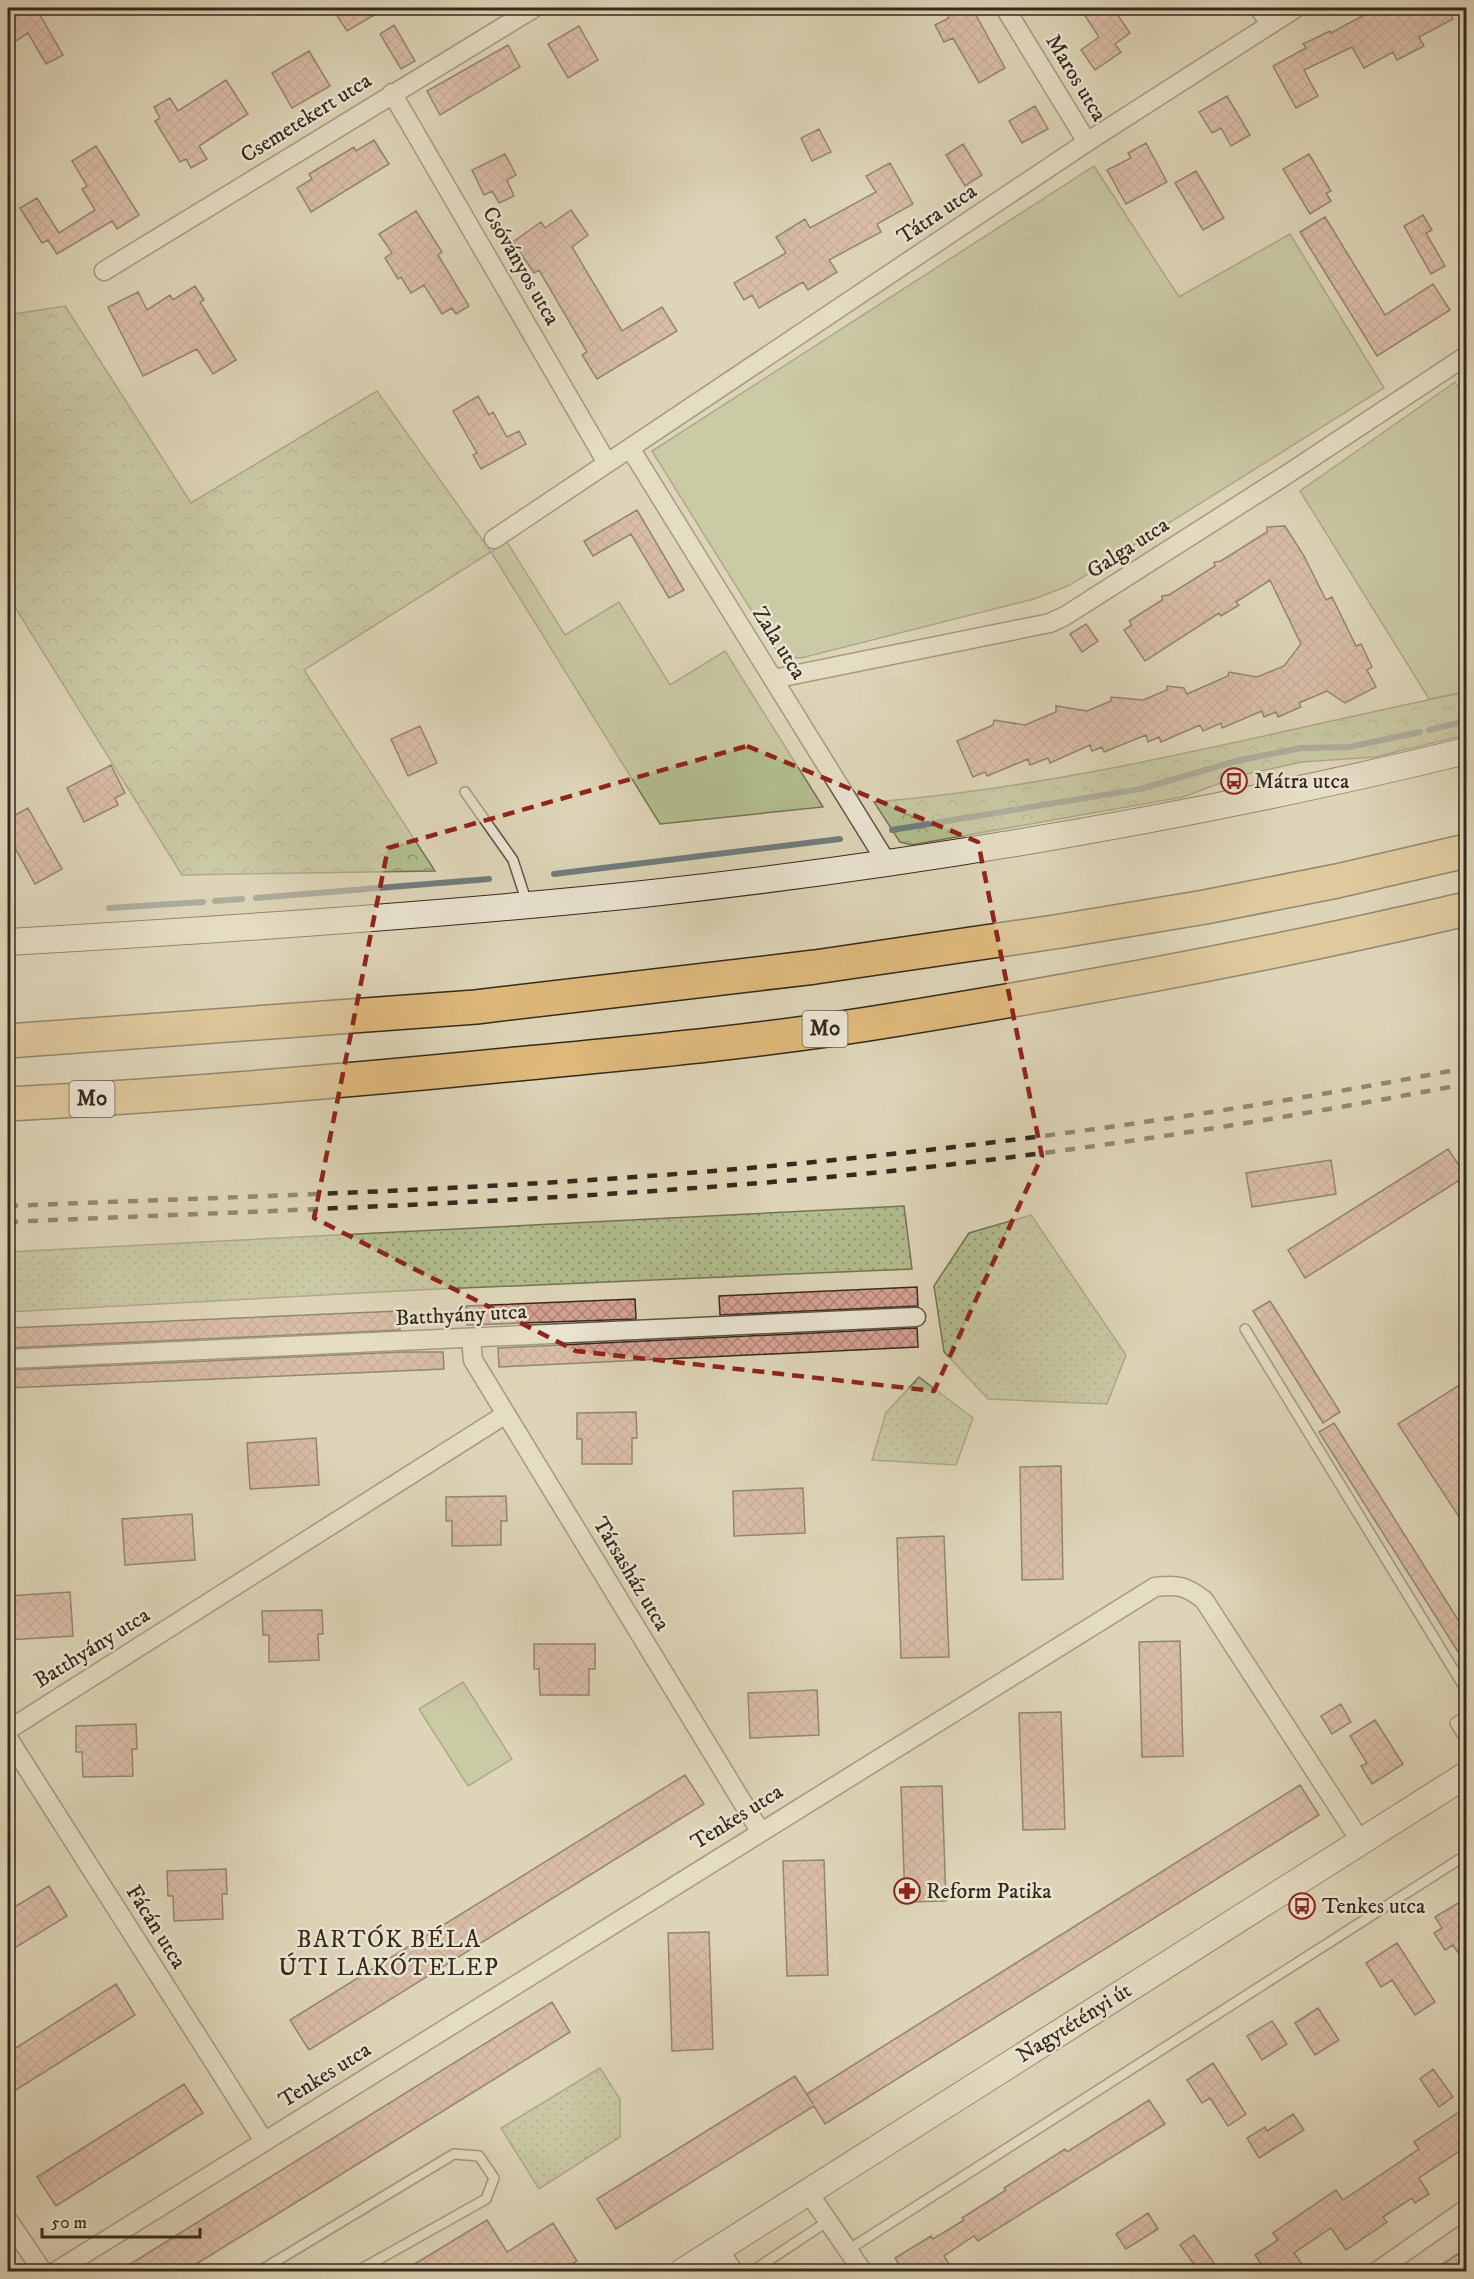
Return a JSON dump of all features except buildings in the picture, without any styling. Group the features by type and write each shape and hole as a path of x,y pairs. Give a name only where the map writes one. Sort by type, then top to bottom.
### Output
{"highway":[{"path":"8,1041 476,1006 816,967 1205,907 1337,881 1467,851"},
{"name":"M0","path":"8,1104 176,1094 383,1077 754,1039 897,1020 1215,964 1467,909"}],"street":[{"name":"Csemetekert utca","path":"104,271 534,8"},
{"name":"Maros utca","path":"1005,8 1087,142"},
{"path":"1259,8 1270,24"},
{"name":"Tátra utca","path":"607,463 1087,142 1296,8"},
{"name":"Csóványos utca","path":"392,93 607,463"},
{"name":"Galga utca","path":"773,679 1050,623 1065,616 1280,479 1467,356"},
{"name":"Zala utca","path":"630,448 887,863"},
{"path":"494,539 607,463"},
{"path":"8,942 280,926 528,905 646,894 887,863 1101,828 1242,801 1467,751"},
{"name":"Batthyány utca","path":"8,1359 916,1317"},
{"name":"Társasház utca","path":"471,1339 473,1360 760,1831"},
{"name":"Batthyány utca","path":"8,1730 506,1414"},
{"name":"Tenkes utca","path":"55,2271 1155,1587 1173,1585 1189,1589 1204,1600 1361,1842"},
{"name":"Fácán utca","path":"8,1738 264,2141"},
{"name":"Nagytétényi út","path":"682,2271 1467,1775"},
{"path":"808,2192 863,2271"},
{"path":"1376,2271 1467,2209"},
{"path":"8,2220 42,2271"},
{"path":"718,2248 734,2271"}],"lane":[{"path":"465,792 513,860 528,905"},
{"path":"1245,1329 1467,1689"},
{"path":"1467,1715 1455,1723 1467,1741"},
{"path":"848,2250 1467,1855"},
{"path":"258,2271 454,2154 479,2156 494,2178 486,2199 356,2271"},
{"path":"751,2271 828,2221"}],"highlighted area":[{"path":"747,746 978,842 1042,1156 934,1391 576,1351 314,1218 388,848"}],"green space":[{"path":"1094,166 1179,297 1290,234 1384,388 1070,585 1034,599 801,658 784,657 776,650 652,451"},
{"path":"65,306 191,503 377,391 491,552 304,670 435,871 182,875 8,596 8,315"},
{"path":"1455,382 1466,402 1466,692 1429,699 1300,491"},
{"path":"507,542 565,635 619,602 670,685 725,651 823,807 660,824 491,552"},
{"path":"1466,692 1466,735 1375,757 1302,762 1242,775 1183,797 911,845 900,842 874,802 1024,784 1098,771"},
{"path":"904,1206 912,1269 417,1290 8,1312 8,1252"},
{"path":"1031,1215 1126,1355 1107,1404 988,1399 944,1352 934,1286 969,1233"},
{"path":"919,1377 973,1418 956,1465 872,1460 886,1413"},
{"path":"463,1682 512,1759 468,1786 419,1709"},
{"path":"600,2068 620,2099 620,2137 539,2189 501,2128"}],"waterway":[{"path":"1429,730 1466,721"},
{"path":"892,830 1140,789 1236,761 1301,748 1349,747 1420,732"},
{"path":"554,874 840,839"},
{"path":"256,898 489,879"},
{"path":"215,901 242,899"},
{"path":"109,908 203,902"},
{"path":"8,2260 16,2272"}],"railway":[{"path":"8,1206 555,1182 829,1161 1012,1140 1194,1115 1466,1068"},
{"path":"8,1222 560,1197 891,1171 1180,1134 1466,1084"}],"place":[{"name":"Mátra utca","path":"1234,781"},
{"name":"Reform Patika","path":"907,1891"},
{"name":"Tenkes utca","path":"1302,1906"}],"district":[{"name":"BARTÓK BÉLA ÚTI LAKÓTELEP","path":"389,1954"}]}
